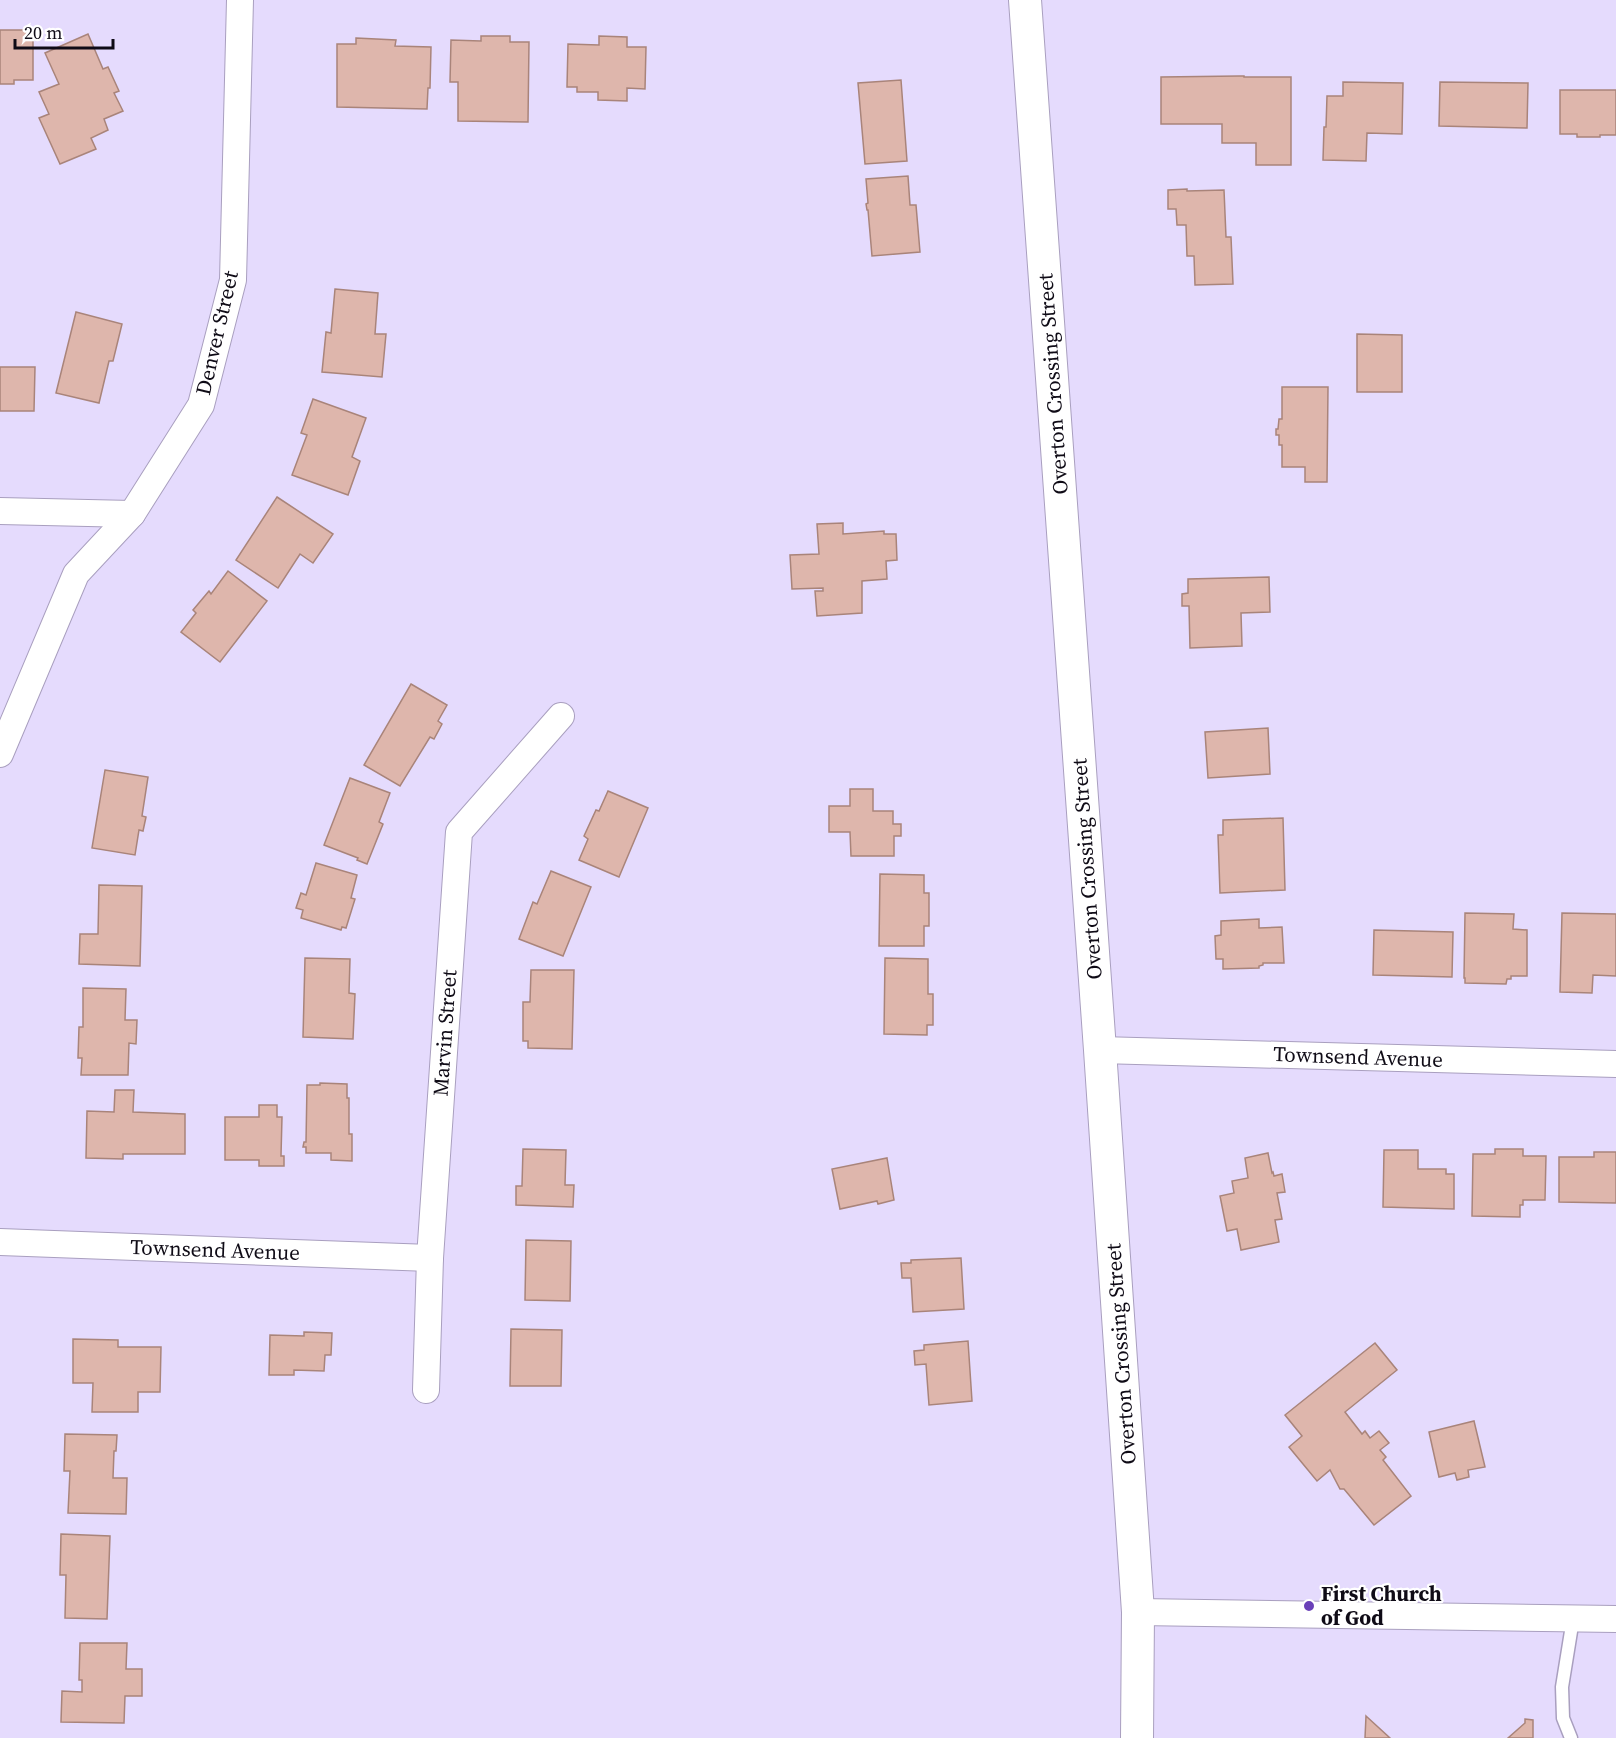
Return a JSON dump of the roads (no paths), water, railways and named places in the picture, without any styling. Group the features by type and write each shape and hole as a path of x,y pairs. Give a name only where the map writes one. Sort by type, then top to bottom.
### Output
{"street":[{"name":"Denver Street","path":"0,754 76,574 132,514 201,405 233,280 240,0"},
{"name":"Overton Crossing Street","path":"1025,0 1138,1612 1137,1738"},
{"path":"0,511 132,514"},
{"name":"Marvin Street","path":"426,1390 430,1258 459,832 561,716"},
{"name":"Townsend Avenue","path":"1100,1050 1616,1064"},
{"name":"Townsend Avenue","path":"0,1242 430,1258"},
{"path":"1138,1612 1616,1619"}],"lane":[{"path":"1571,1738 1563,1718 1562,1687 1574,1619"}],"place":[{"name":"First Church of God","path":"1309,1606"}]}
